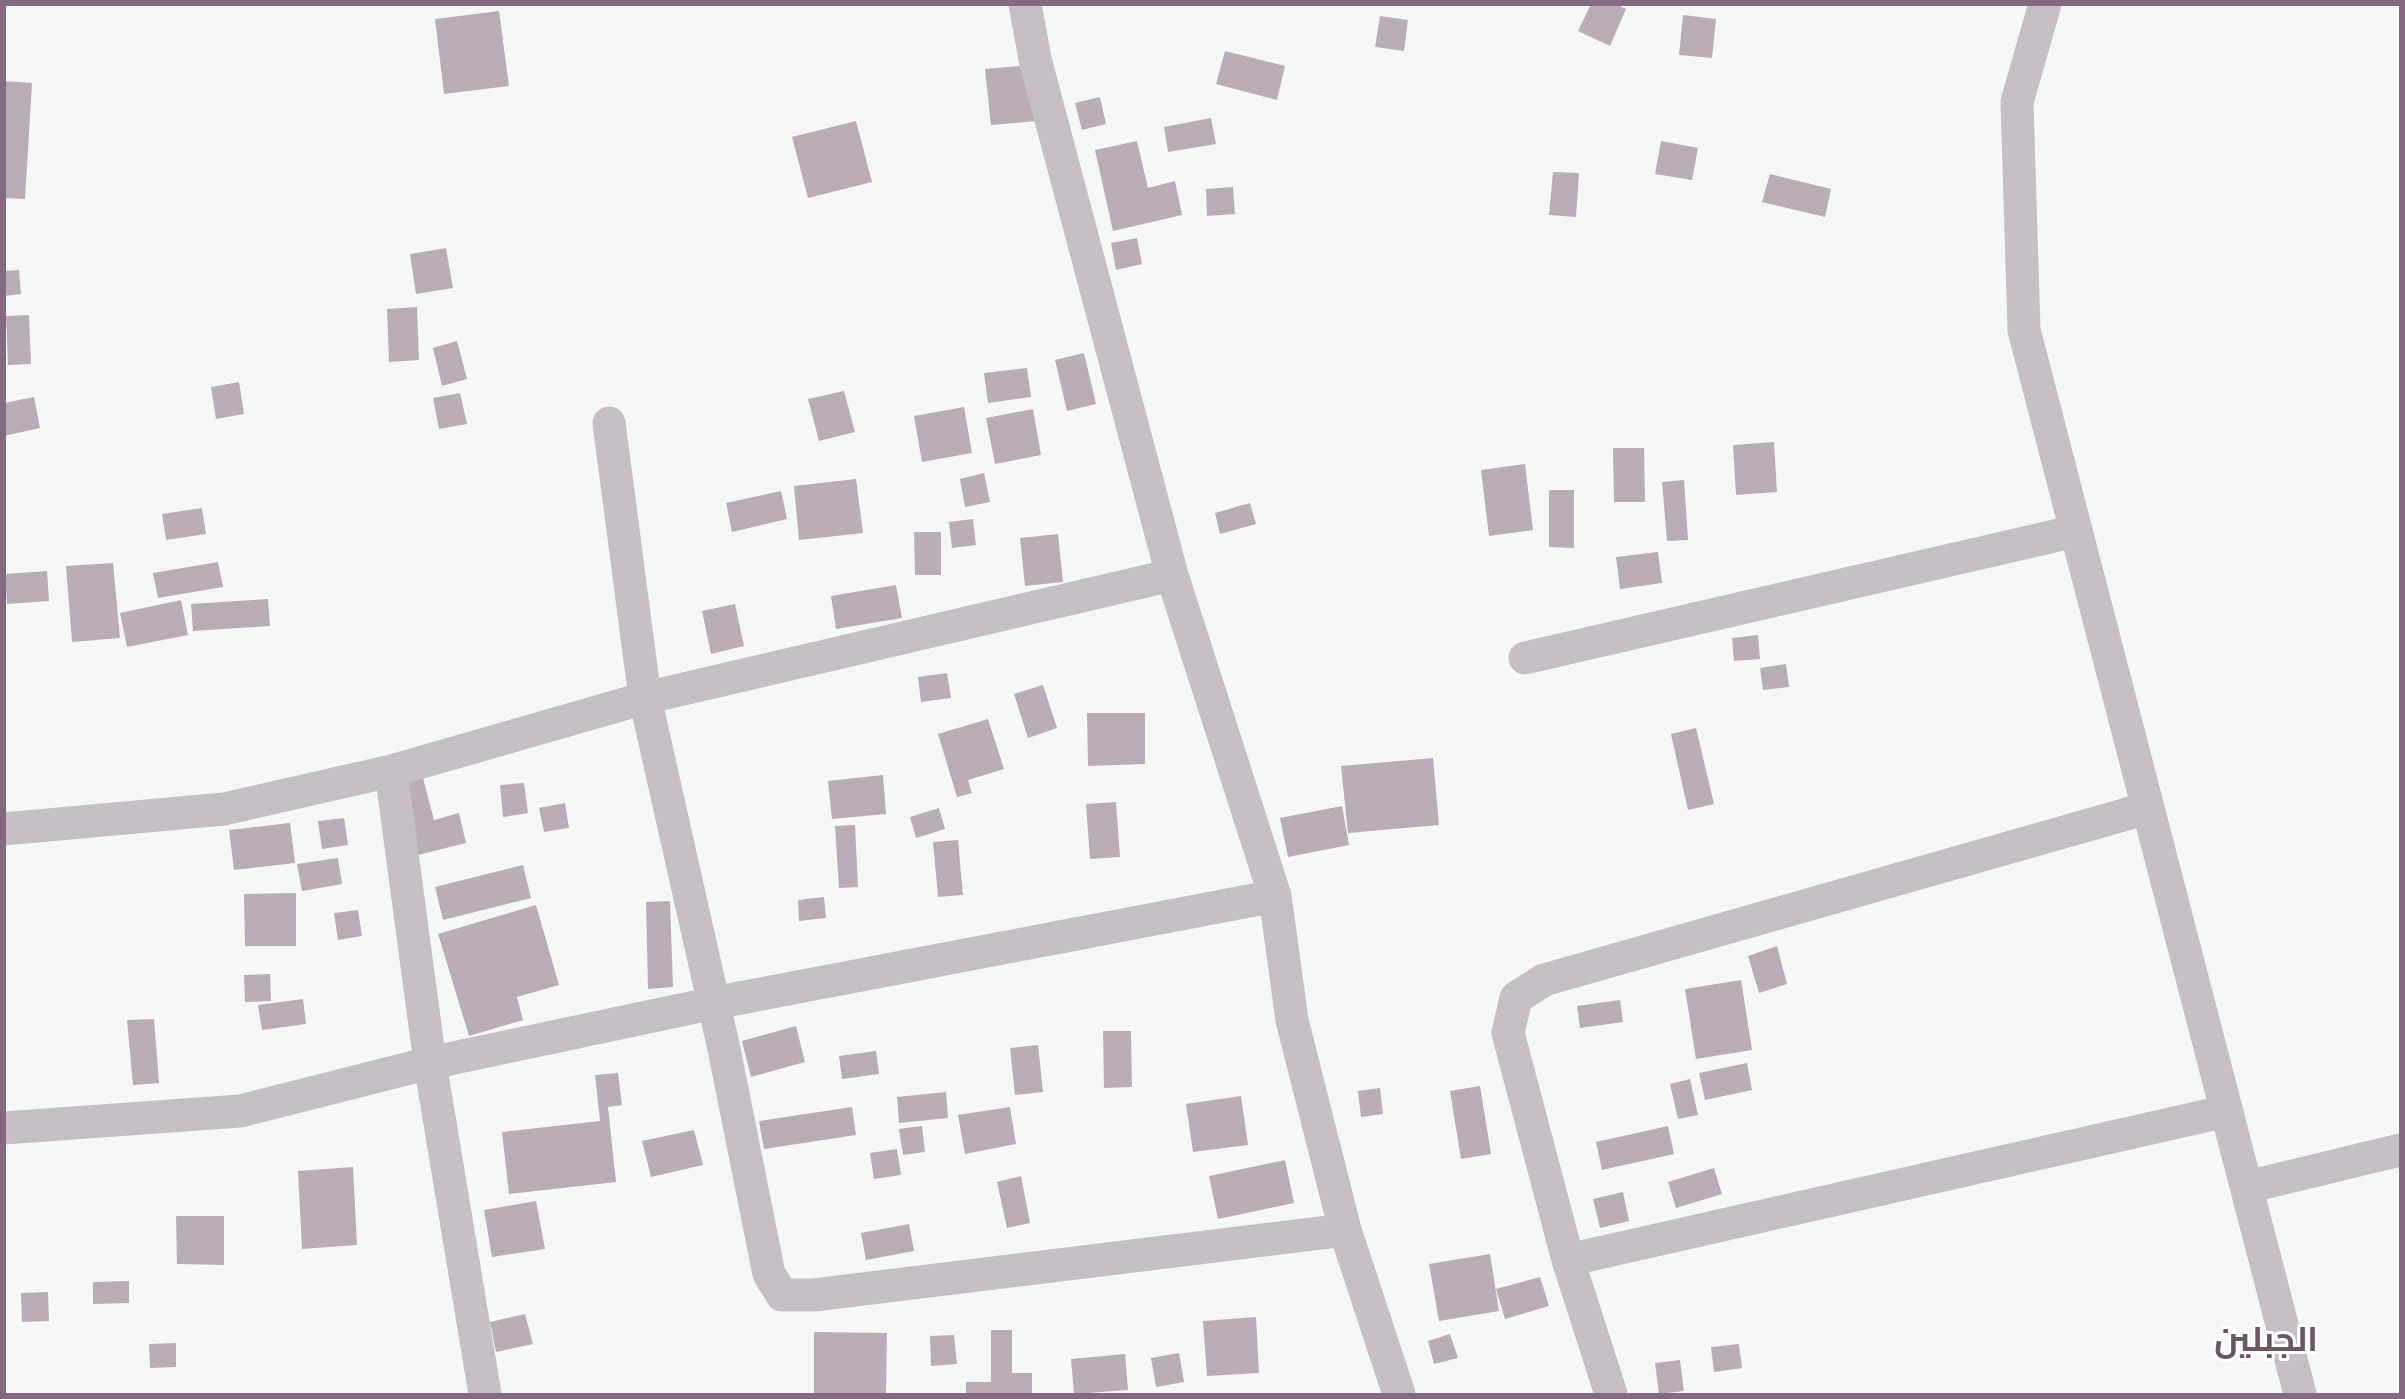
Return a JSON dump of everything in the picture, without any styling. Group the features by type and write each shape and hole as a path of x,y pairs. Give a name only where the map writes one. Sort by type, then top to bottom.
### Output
{"street":[{"path":"1025,4 1035,59 1172,575 1275,896 1292,1020 1345,1230 1397,1393"},
{"path":"2044,4 2017,102 2024,330 2300,1395"},
{"path":"609,423 645,698 714,1003 770,1274 782,1295 814,1295 1345,1230"},
{"path":"1525,658 2076,531"},
{"path":"4,829 224,809 391,771 645,698 1172,575"},
{"path":"391,771 430,1063 486,1395"},
{"path":"1611,1395 1568,1260 1508,1033 1516,998 1544,980 2148,808"},
{"path":"4,1128 240,1111 430,1063 714,1003 1275,896"},
{"path":"1568,1260 2227,1111"},
{"path":"2247,1186 2400,1150"}],"building":[{"path":"1591,4 1616,4 1626,9 1610,46 1578,31"},
{"path":"499,11 509,86 444,94 435,19"},
{"path":"1683,15 1716,19 1712,58 1679,55"},
{"path":"1380,16 1408,20 1404,51 1375,47"},
{"path":"1225,51 1285,66 1277,100 1216,84"},
{"path":"1031,65 1037,121 991,125 985,69"},
{"path":"4,81 32,83 25,199 4,198"},
{"path":"1100,97 1106,124 1082,130 1075,103"},
{"path":"1211,118 1216,144 1168,152 1164,127"},
{"path":"856,121 872,182 808,198 792,137"},
{"path":"1137,141 1148,188 1175,181 1182,215 1113,231 1095,150"},
{"path":"1661,141 1698,148 1692,180 1655,174"},
{"path":"1553,172 1579,173 1576,217 1549,215"},
{"path":"1770,174 1831,189 1825,217 1762,202"},
{"path":"1233,187 1235,214 1207,216 1206,189"},
{"path":"1137,238 1142,264 1116,270 1111,243"},
{"path":"446,248 453,288 416,294 410,254"},
{"path":"19,270 21,294 4,296 4,271"},
{"path":"417,307 419,360 389,362 387,309"},
{"path":"29,315 31,364 8,365 6,316"},
{"path":"457,341 467,379 442,386 433,348"},
{"path":"1084,353 1096,404 1067,411 1055,360"},
{"path":"1027,368 1031,397 988,403 984,373"},
{"path":"239,382 244,414 216,419 211,387"},
{"path":"844,391 855,432 819,441 808,399"},
{"path":"460,393 467,424 439,429 433,398"},
{"path":"34,397 40,428 4,436 4,403"},
{"path":"964,407 972,453 922,462 914,416"},
{"path":"1033,409 1041,455 995,464 986,418"},
{"path":"1774,442 1777,492 1736,495 1733,445"},
{"path":"1613,448 1644,448 1645,502 1614,502"},
{"path":"1525,464 1533,530 1489,536 1481,470"},
{"path":"984,473 990,502 965,507 960,479"},
{"path":"856,479 863,533 799,540 794,486"},
{"path":"1684,480 1688,540 1667,541 1662,482"},
{"path":"1549,490 1574,490 1574,548 1549,547"},
{"path":"781,491 787,519 732,532 726,503"},
{"path":"1250,503 1256,524 1220,534 1215,513"},
{"path":"202,508 206,534 166,540 162,514"},
{"path":"973,519 976,545 952,548 949,522"},
{"path":"914,532 941,532 941,575 915,575"},
{"path":"1058,534 1063,582 1025,586 1020,538"},
{"path":"1658,552 1662,583 1620,589 1616,557"},
{"path":"218,562 223,587 158,598 153,573"},
{"path":"113,563 120,638 72,642 66,566"},
{"path":"47,571 49,601 7,604 5,574"},
{"path":"896,585 902,618 836,629 831,596"},
{"path":"268,599 270,626 193,631 191,604"},
{"path":"181,600 188,635 127,647 120,613"},
{"path":"735,604 744,646 711,654 702,611"},
{"path":"1758,635 1760,659 1734,661 1732,638"},
{"path":"1786,664 1789,687 1763,690 1760,668"},
{"path":"947,673 951,698 921,702 918,677"},
{"path":"1043,685 1057,728 1028,738 1014,694"},
{"path":"1087,713 1145,713 1145,764 1088,766"},
{"path":"988,719 1004,769 968,780 972,793 957,797 938,734"},
{"path":"1696,728 1714,804 1688,810 1671,734"},
{"path":"1433,758 1439,825 1348,833 1341,766"},
{"path":"883,775 886,814 832,819 828,781"},
{"path":"423,778 434,820 459,813 466,843 410,857 393,785"},
{"path":"524,783 528,813 503,817 500,785"},
{"path":"1116,802 1120,857 1090,859 1086,804"},
{"path":"565,803 569,828 544,832 539,808"},
{"path":"1342,806 1349,845 1288,857 1280,818"},
{"path":"939,808 945,829 916,838 910,817"},
{"path":"344,818 348,845 322,849 318,821"},
{"path":"290,823 295,863 234,870 229,830"},
{"path":"855,825 858,887 839,888 835,826"},
{"path":"958,840 963,895 938,897 933,842"},
{"path":"338,858 342,884 302,891 297,864"},
{"path":"523,865 531,898 443,920 435,887"},
{"path":"296,893 296,946 245,946 244,894"},
{"path":"824,897 826,918 799,921 798,900"},
{"path":"670,901 673,987 648,989 646,902"},
{"path":"536,905 559,985 517,997 523,1020 469,1036 438,934"},
{"path":"358,910 362,936 338,940 334,913"},
{"path":"1777,946 1787,984 1759,993 1748,956"},
{"path":"270,974 271,1001 245,1002 244,975"},
{"path":"1741,980 1752,1050 1696,1059 1685,989"},
{"path":"303,999 306,1024 262,1030 258,1005"},
{"path":"1620,1000 1623,1022 1580,1028 1577,1006"},
{"path":"154,1019 159,1083 133,1085 127,1020"},
{"path":"796,1026 805,1062 751,1077 742,1041"},
{"path":"1103,1031 1131,1031 1132,1087 1104,1088"},
{"path":"1038,1045 1043,1092 1015,1095 1010,1048"},
{"path":"876,1051 879,1074 842,1079 839,1056"},
{"path":"1747,1063 1752,1090 1705,1100 1699,1073"},
{"path":"618,1073 622,1105 608,1107 616,1182 509,1194 502,1132 600,1121 595,1075"},
{"path":"1690,1079 1698,1115 1678,1119 1670,1084"},
{"path":"1480,1086 1491,1154 1461,1159 1450,1091"},
{"path":"1380,1088 1383,1114 1361,1117 1358,1091"},
{"path":"946,1092 948,1118 899,1123 897,1097"},
{"path":"1241,1096 1248,1145 1193,1152 1186,1104"},
{"path":"852,1107 856,1135 764,1149 759,1121"},
{"path":"1010,1107 1016,1144 965,1154 958,1115"},
{"path":"922,1126 925,1152 903,1155 899,1129"},
{"path":"1668,1126 1674,1154 1602,1170 1596,1142"},
{"path":"694,1130 703,1165 651,1177 642,1141"},
{"path":"897,1149 901,1175 874,1179 870,1153"},
{"path":"1285,1160 1294,1203 1218,1219 1209,1176"},
{"path":"353,1167 357,1245 302,1249 298,1171"},
{"path":"1714,1168 1722,1194 1676,1208 1668,1182"},
{"path":"1021,1176 1030,1223 1007,1228 997,1182"},
{"path":"1623,1192 1629,1221 1600,1228 1593,1199"},
{"path":"536,1201 545,1249 492,1257 484,1210"},
{"path":"176,1216 224,1216 224,1265 177,1264"},
{"path":"909,1224 914,1251 866,1260 861,1233"},
{"path":"1490,1254 1499,1311 1439,1321 1429,1264"},
{"path":"1540,1277 1549,1306 1505,1319 1496,1289"},
{"path":"129,1281 129,1303 93,1304 93,1282"},
{"path":"48,1292 49,1321 22,1322 21,1293"},
{"path":"525,1314 533,1344 496,1352 490,1322"},
{"path":"1256,1317 1259,1373 1207,1376 1203,1321"},
{"path":"991,1330 1012,1330 1012,1373 1032,1373 1032,1394 966,1394 966,1382 991,1382"},
{"path":"814,1332 887,1333 886,1394 814,1394"},
{"path":"1450,1334 1458,1358 1434,1364 1428,1341"},
{"path":"954,1335 957,1364 931,1366 930,1336"},
{"path":"176,1343 176,1367 150,1368 149,1344"},
{"path":"1739,1344 1742,1368 1714,1372 1711,1347"},
{"path":"1179,1353 1184,1382 1156,1387 1151,1358"},
{"path":"1125,1354 1128,1390 1074,1394 1071,1359"},
{"path":"1680,1360 1684,1391 1659,1394 1655,1363"}],"district":[{"name":"الجبلين","path":"2266,1341"}]}
